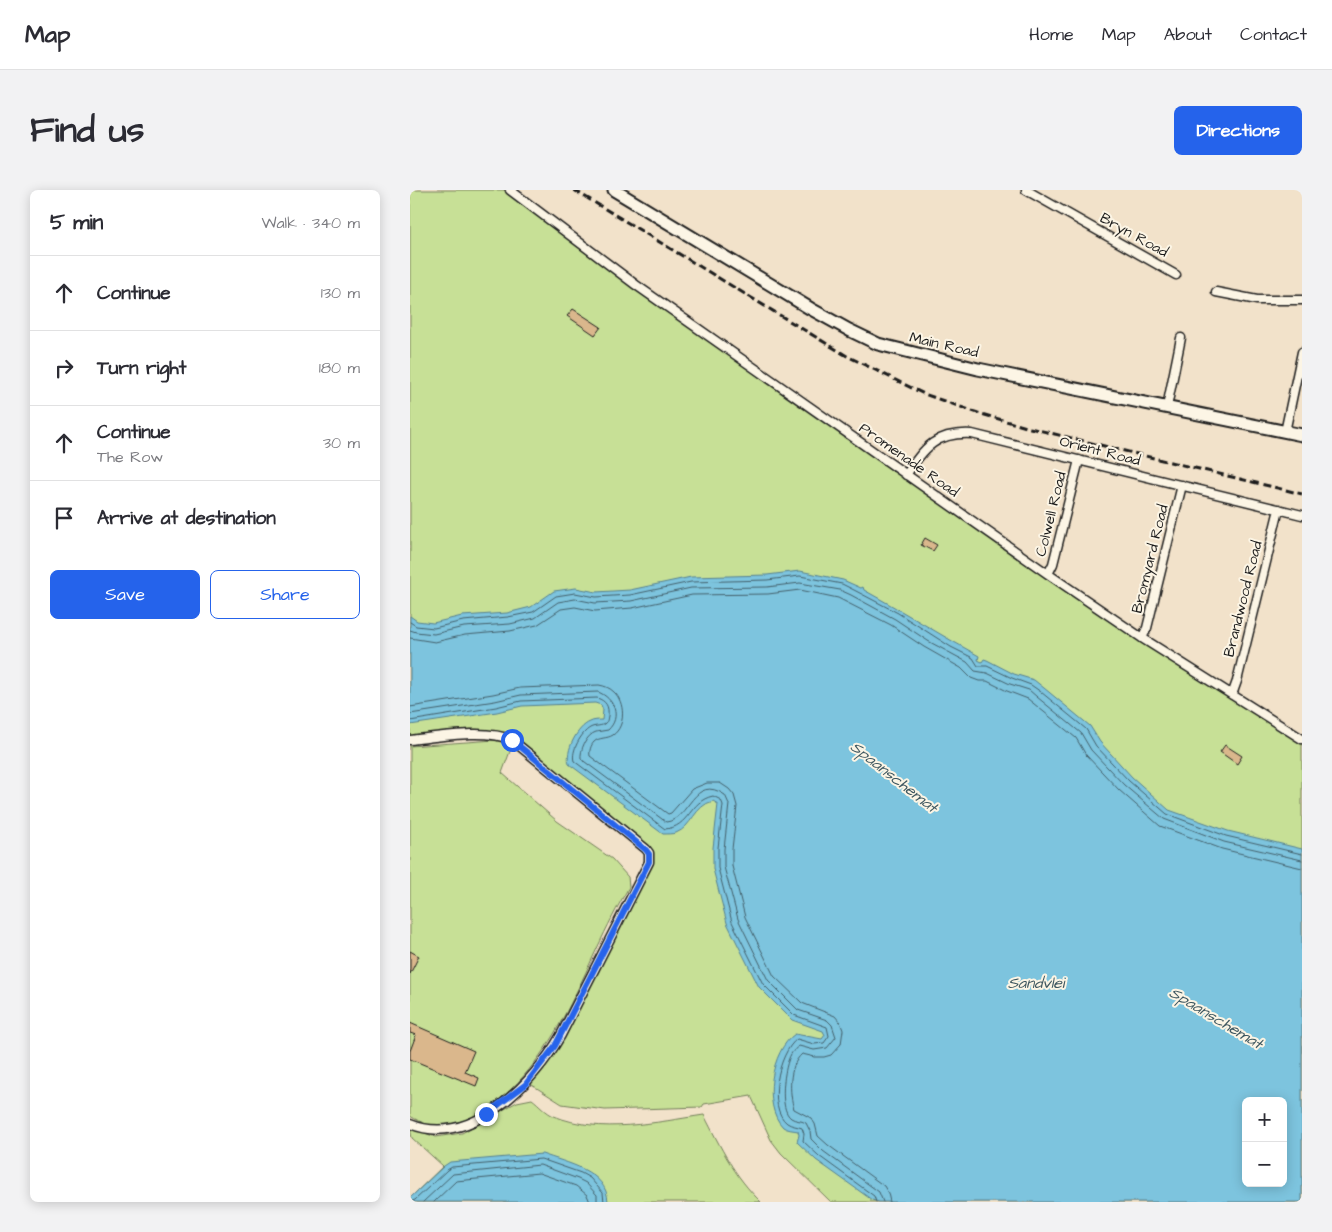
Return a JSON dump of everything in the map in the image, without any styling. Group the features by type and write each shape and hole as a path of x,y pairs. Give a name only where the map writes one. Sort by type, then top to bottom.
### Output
{"main road":[{"name":"Main Road","path":"614,190 811,309 878,344 978,368 1302,435"}],"street":[{"name":"Promenade Road","path":"510,190 636,285 1048,574 1142,638 1302,739"},
{"name":"Bryn Road","path":"1026,190 1176,274"},
{"path":"1216,292 1257,300 1302,300"},
{"path":"1167,407 1182,338"},
{"path":"1285,432 1302,352"},
{"name":"Orient Road","path":"906,475 926,448 935,440 946,435 972,434 1302,515"},
{"name":"Colwell Road","path":"1048,574 1053,564 1079,460"},
{"name":"Bromyard Road","path":"1142,638 1147,628 1182,485"},
{"name":"Brandwood Road","path":"1232,695 1279,510"},
{"path":"410,740 484,734 497,735 512,740 632,837 649,854 649,862 561,1035 548,1056 525,1085 486,1114 461,1127 439,1130 410,1124"}],"green space":[{"path":"410,190 510,190 636,285 1048,574 1302,739 1302,1202 831,1202 781,1153 771,1140 751,1096 704,1104 702,1107 605,1110 562,1104 529,1083 553,1053 644,874 651,864 653,855 650,848 500,735 410,739"},
{"path":"495,740 512,746 502,773 557,821 612,859 628,877 629,887 612,917 566,1012 549,1042 529,1070 505,1094 477,1115 460,1123 435,1126 410,1116 410,746"},
{"path":"532,1099 551,1115 572,1122 590,1125 629,1125 704,1115 736,1172 761,1202 410,1202 410,1198 443,1166 412,1138 410,1128 436,1137 462,1133 517,1102"}],"water":[{"name":"Sandvlei","path":"800,571 843,580 861,588 863,587 864,590 979,656 978,660 982,662 984,659 987,660 1014,674 1034,680 1090,726 1100,742 1132,777 1169,810 1228,831 1302,849 1302,1202 879,1202 872,1200 816,1160 797,1142 798,1131 783,1127 777,1118 773,1106 771,1093 775,1065 780,1052 795,1034 822,1039 825,1035 823,1031 792,1020 759,987 727,923 713,869 713,848 718,804 713,801 701,807 681,830 663,834 569,764 570,746 577,734 590,722 602,720 603,710 601,705 595,703 522,706 497,712 410,725 410,616 417,621 433,623 462,616 507,613 531,607 554,591 576,588 596,592 630,590 691,577 767,575"},
{"path":"542,1154 584,1169 593,1175 601,1182 606,1191 608,1202 410,1202 410,1198 450,1162"}],"building":[{"path":"573,309 601,327 595,335 567,316"},
{"path":"925,538 937,545 933,551 921,545"},
{"path":"1225,745 1242,756 1237,764 1220,752"},
{"path":"410,951 419,956 410,974"},
{"path":"410,1023 474,1051 465,1072 479,1078 476,1086 410,1059 410,1051 416,1035 410,1033"}],"railway":[{"path":"574,190 847,356 924,394 978,413 1030,428 1302,494"}],"route":[{"path":"486,1114 525,1085 555,1046 650,858 646,850 512,740"}],"water label":[{"name":"Spaanschemat","path":"894,777"},
{"name":"Spaanschemat","path":"1216,1018"}]}
